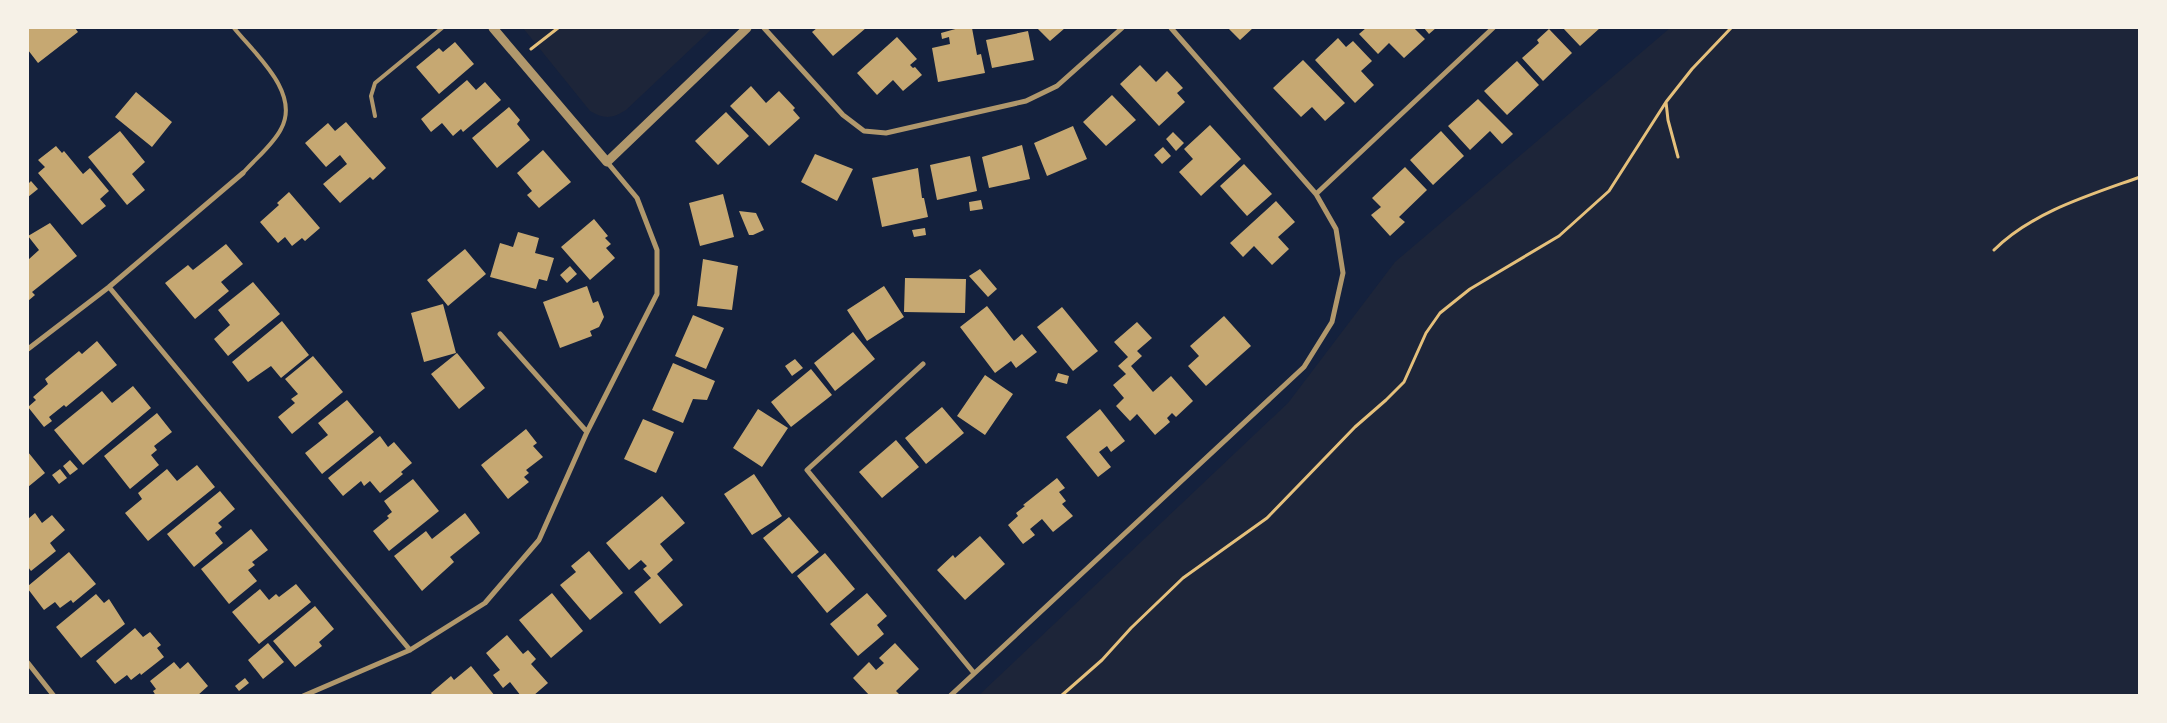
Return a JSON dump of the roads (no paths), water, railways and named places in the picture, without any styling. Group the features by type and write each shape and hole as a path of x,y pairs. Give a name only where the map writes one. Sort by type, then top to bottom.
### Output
{"street":[{"path":"303,696 410,650 485,603 539,540 588,432 657,294 657,250 637,198 492,28"},
{"path":"607,162 747,28"},
{"path":"764,28 842,115 864,131 886,133 1026,101 1057,86 1122,28"},
{"path":"950,696 1304,367 1332,322 1343,273 1336,229 1316,194 1171,28"},
{"path":"1316,194 1493,28"},
{"path":"28,349 109,286 243,172"},
{"path":"109,286 410,650"},
{"path":"500,334 588,432"},
{"path":"923,364 807,470 974,673"},
{"path":"28,663 54,696"}],"lane":[{"path":"234,28 280,82 287,111 282,128 275,138 243,172"},
{"path":"376,116 371,96 375,83 442,28"}]}
